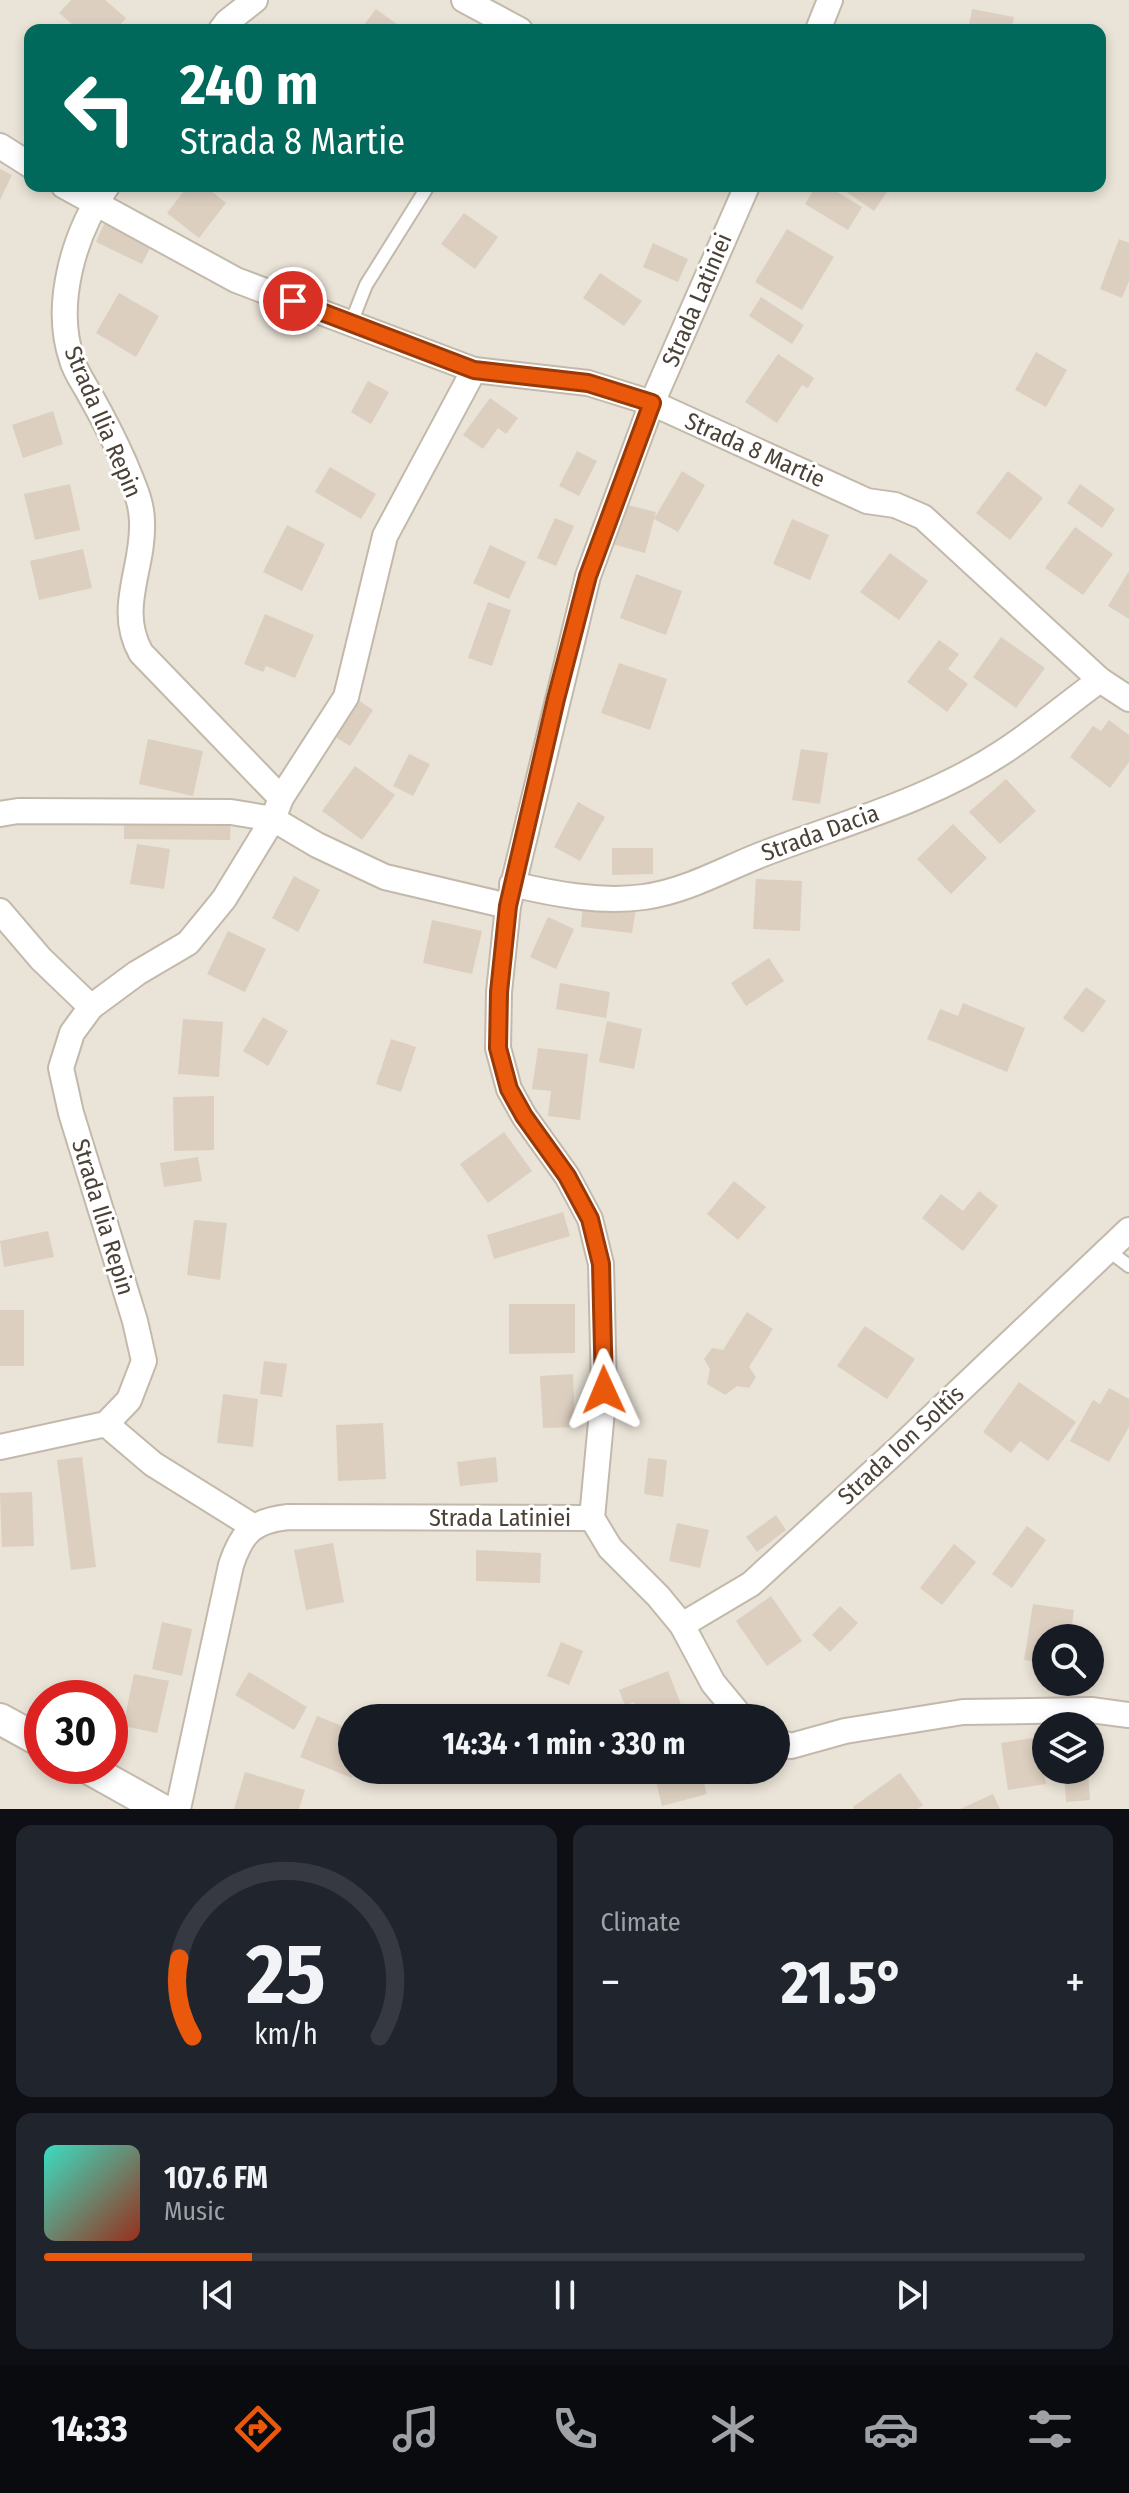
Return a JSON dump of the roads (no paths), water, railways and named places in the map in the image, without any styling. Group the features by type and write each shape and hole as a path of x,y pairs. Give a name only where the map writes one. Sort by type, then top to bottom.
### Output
{"street":[{"path":"228,24 255,0"},
{"path":"464,0 509,24"},
{"path":"820,24 830,0"},
{"path":"0,146 24,161"},
{"name":"Strada Latiniei","path":"730,1704 713,1683 682,1625 610,1548 592,1518 604,1390 601,1264 590,1219 567,1176 509,1089 498,1048 499,992 510,895 588,576 652,403 744,192"},
{"name":"Strada 8 Martie","path":"101,195 236,280 474,370 588,383 652,403 867,501 895,505 923,517 1100,680 1129,699"},
{"name":"Strada Ilia Repin","path":"101,195 71,266 65,300 67,336 72,362 115,439 137,492 142,522 129,608 131,636 141,653 277,808 317,845 385,877 510,895"},
{"name":"Strada Ilia Repin","path":"106,1424 129,1400 144,1361 135,1321 71,1113 61,1068 72,1033 91,1007 137,973 188,943 224,899 346,697 385,536 474,370"},
{"name":"Strada Dacia","path":"510,895 640,898 671,893 957,778 1004,752 1100,680"},
{"name":"Strada Ilia Repin","path":"0,814 18,811 231,812 277,808"},
{"path":"0,911 41,959 91,1007"},
{"name":"Strada Ion Soltîs","path":"682,1625 751,1584 1129,1230"},
{"path":"0,1447 106,1424 153,1464 254,1527 239,1542 231,1565 178,1809"},
{"name":"Strada Latiniei","path":"254,1527 269,1519 288,1517 592,1518"},
{"path":"790,1743 963,1712 1091,1710 1129,1715"},
{"path":"0,1719 24,1732"},
{"path":"116,1784 161,1809"}],"lane":[{"path":"351,323 366,285 424,192"},
{"path":"1109,1251 1129,1266"}]}
